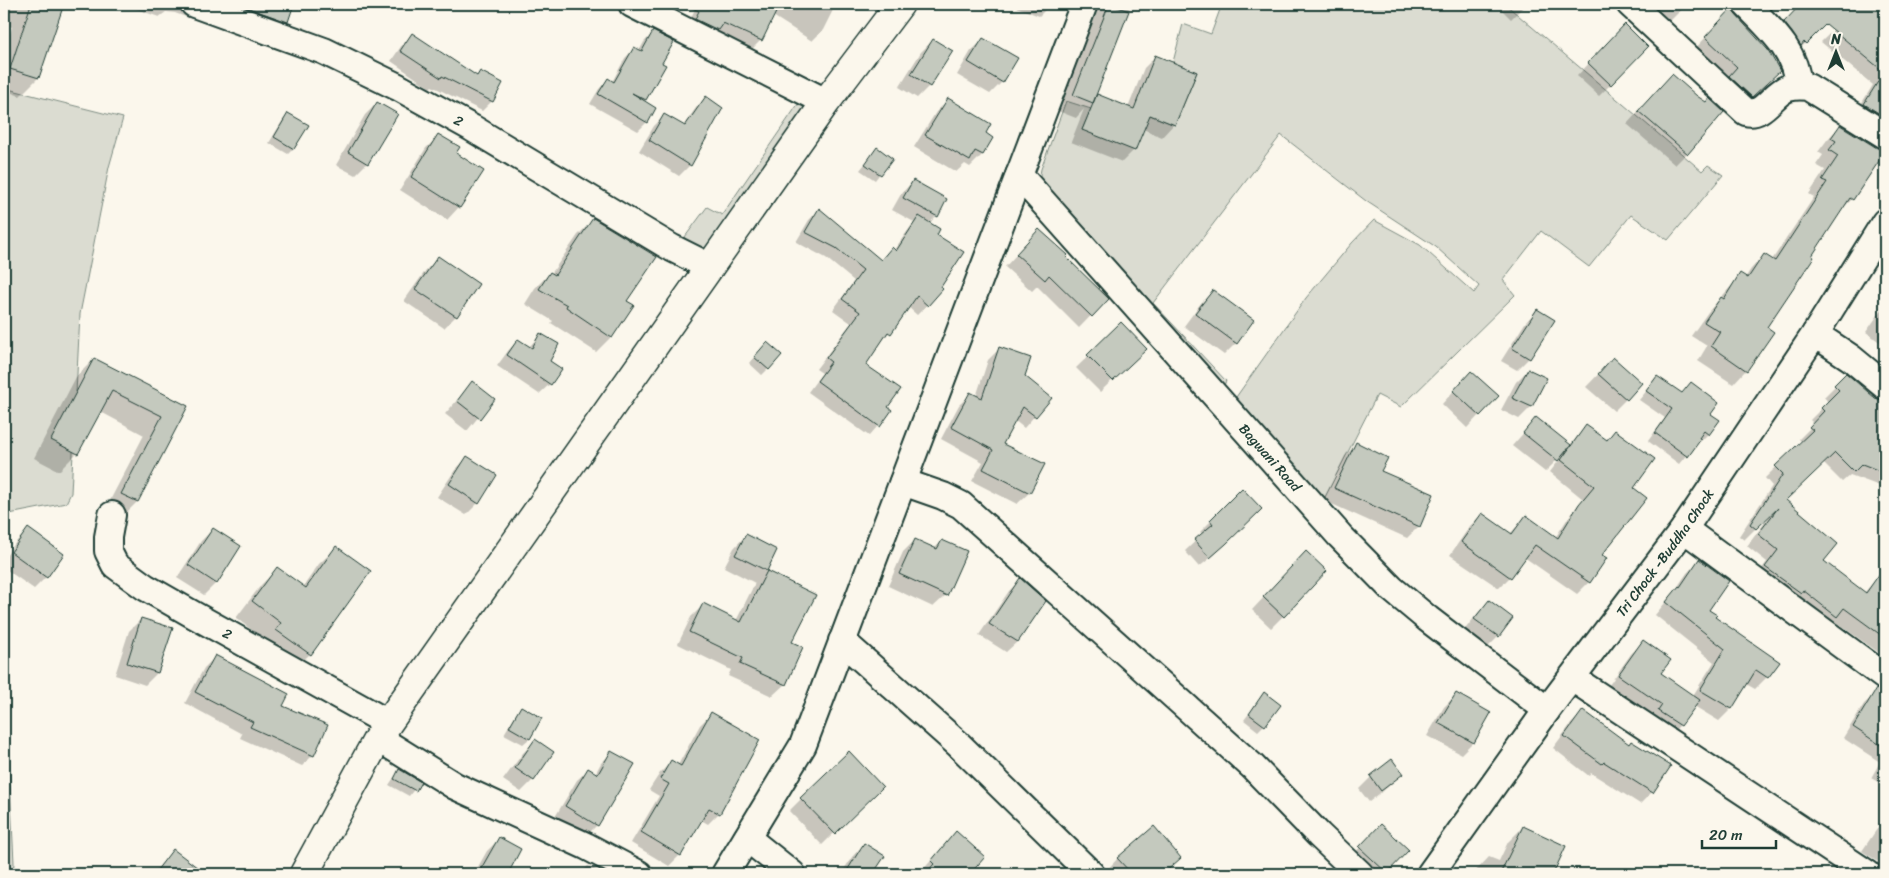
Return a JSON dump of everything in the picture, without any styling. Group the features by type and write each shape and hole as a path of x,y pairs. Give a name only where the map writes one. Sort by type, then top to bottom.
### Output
{"main road":[{"path":"304,874 383,731 826,102 900,4"}],"street":[{"name":"2","path":"194,4 324,51 398,87 472,128 672,248 710,267"},
{"path":"632,4 826,102"},
{"path":"725,874 803,745 1084,4"},
{"path":"1630,4 1746,112 1751,114 1758,112 1781,92 1798,86 1808,87 1885,135"},
{"path":"1746,4 1770,29 1791,56 1797,72 1798,86"},
{"name":"Bagwani Road","path":"1019,175 1340,536 1392,589 1547,710"},
{"name":"Tri Chock -Buddha Chock","path":"1430,874 1547,710 1684,529 1815,334 1885,222"},
{"path":"1815,334 1851,358 1885,386"},
{"path":"903,482 943,496 961,505 1252,766 1360,874"},
{"name":"2","path":"112,515 108,537 108,551 115,565 145,587 186,610 383,731 455,786 586,846 639,874"},
{"path":"1684,529 1885,677"},
{"path":"842,641 958,744 1091,874"},
{"path":"1572,678 1868,874"},
{"path":"747,838 792,874"}],"shaded area":[{"path":"1222,4 1505,4 1702,171 1708,165 1723,175 1668,240 1631,215 1589,267 1541,231 1503,280 1515,295 1401,407 1377,395 1322,503 1234,400 1306,298 1374,220 1420,245 1474,293 1479,286 1436,247 1366,201 1281,135 1153,303 1226,381 1221,391 1039,180 1041,169 1066,101 1091,109 1082,130 1150,115 1175,125 1197,72 1173,62 1183,24 1211,34"},
{"path":"4,88 123,118 109,167 80,314 71,493 66,503 9,514 4,526"},
{"path":"805,94 808,108 706,249 696,250 682,241 707,207 722,215"},
{"path":"4,660 14,863 13,874 4,874"}],"building":[{"path":"31,4 64,4 39,78 10,69"},
{"path":"237,4 294,4 288,22"},
{"path":"682,4 780,4 762,41 723,23 718,30 695,19 699,11"},
{"path":"1109,4 1129,11 1093,103 1073,95"},
{"path":"1801,4 1885,4 1885,117 1864,104 1884,72 1826,24 1806,44 1804,42 1801,46 1784,22"},
{"path":"1732,8 1735,14 1768,50 1780,71 1752,97 1729,76 1737,67 1705,37"},
{"path":"1625,24 1648,47 1611,85 1588,63"},
{"path":"653,31 674,42 662,63 666,65 646,100 632,93 656,108 648,123 598,94 608,78 614,82 634,47 642,51"},
{"path":"412,33 477,76 480,71 503,83 493,102 442,76 441,78 400,51"},
{"path":"983,38 1018,58 1003,83 968,62"},
{"path":"933,39 953,51 930,87 911,74"},
{"path":"1155,55 1197,72 1175,125 1150,115 1135,151 1082,130 1097,94 1134,109"},
{"path":"1672,74 1697,96 1706,102 1709,98 1724,112 1688,154 1638,111"},
{"path":"706,96 723,108 691,166 649,140 664,114 685,126"},
{"path":"948,98 991,124 986,133 993,138 983,155 975,151 970,161 925,135"},
{"path":"377,102 398,114 368,164 348,152"},
{"path":"288,113 309,125 294,149 274,137"},
{"path":"1840,125 1877,148 1885,150 1885,152 1853,200 1850,198 1812,256 1814,257 1767,327 1774,332 1747,371 1711,346 1720,332 1704,322 1721,297 1724,299 1740,273 1748,278 1764,254 1775,261 1827,182 1822,180 1838,156 1829,150 1836,141 1831,138"},
{"path":"438,134 460,147 456,153 484,171 460,208 411,177"},
{"path":"877,147 893,159 881,175 865,164"},
{"path":"913,180 947,199 938,217 903,198"},
{"path":"819,208 881,260 892,247 896,251 919,216 940,229 937,235 964,252 941,287 943,289 928,306 917,296 891,334 888,332 866,365 901,389 888,407 892,410 880,427 817,381 831,362 826,358 860,312 842,299 863,270 836,248 805,232"},
{"path":"593,218 657,257 627,301 634,305 612,338 566,307 567,305 539,289 550,272 555,275"},
{"path":"1039,229 1068,255 1066,257 1109,299 1092,317 1049,275 1045,280 1016,254"},
{"path":"438,256 479,284 457,317 415,289"},
{"path":"1213,290 1254,320 1237,344 1195,313"},
{"path":"1537,309 1555,320 1530,359 1512,348"},
{"path":"1121,322 1147,349 1113,381 1087,355"},
{"path":"540,333 559,344 550,361 562,369 551,385 507,355 518,339 532,348"},
{"path":"767,342 782,355 769,370 754,357"},
{"path":"999,347 1031,358 1025,376 1052,398 1036,417 1023,407 1003,444 1045,464 1030,493 983,469 993,450 951,427 970,392 982,398"},
{"path":"1613,357 1642,383 1627,400 1598,374"},
{"path":"94,358 188,406 138,502 121,494 162,416 112,391 78,454 51,440"},
{"path":"1528,369 1547,378 1532,407 1512,398"},
{"path":"1471,371 1499,396 1480,416 1453,391"},
{"path":"1846,373 1875,398 1885,401 1885,473 1862,464 1854,472 1835,453 1786,500 1838,544 1824,561 1866,593 1885,566 1885,638 1844,608 1837,617 1803,590 1801,593 1765,567 1778,550 1758,534 1778,508 1756,529 1750,524 1783,474 1775,466 1813,430 1809,427 1824,411 1821,408 1839,390 1834,385"},
{"path":"1657,376 1682,393 1691,382 1719,403 1711,414 1720,420 1709,435 1704,431 1699,438 1701,439 1688,457 1655,433 1672,409 1646,391"},
{"path":"472,381 495,399 480,419 457,401"},
{"path":"1536,417 1571,445 1558,461 1523,433"},
{"path":"1586,425 1607,440 1615,430 1655,459 1634,488 1647,498 1602,555 1607,558 1590,583 1535,545 1511,578 1461,542 1482,513 1512,534 1526,515 1558,538 1579,504 1594,486 1561,460"},
{"path":"1356,442 1388,458 1381,471 1434,494 1420,527 1334,488"},
{"path":"467,456 497,475 479,504 449,484"},
{"path":"1242,488 1262,509 1210,558 1194,540 1213,524 1210,520"},
{"path":"28,528 64,554 47,578 11,552"},
{"path":"213,528 241,546 217,584 188,565"},
{"path":"746,534 777,550 767,571 735,555"},
{"path":"915,539 937,549 942,540 967,551 947,596 899,574"},
{"path":"336,546 371,571 311,655 276,630 281,623 252,601 277,567 306,588"},
{"path":"1306,551 1327,571 1284,617 1263,597"},
{"path":"1699,559 1729,581 1709,610 1717,615 1715,617 1780,662 1768,678 1756,670 1732,709 1700,690 1725,649 1666,602 1680,587"},
{"path":"767,571 816,595 792,642 803,647 786,685 740,664 743,658 689,632 703,603 741,622"},
{"path":"1020,578 1046,601 1018,642 989,624"},
{"path":"1489,600 1513,618 1499,637 1474,619"},
{"path":"141,618 173,628 158,673 127,663"},
{"path":"1643,640 1671,660 1661,673 1700,700 1681,726 1658,711 1662,705 1618,675"},
{"path":"215,655 289,694 283,706 328,725 314,756 250,727 253,722 195,692"},
{"path":"1876,689 1885,692 1885,748 1853,727"},
{"path":"1264,692 1281,705 1265,726 1249,714"},
{"path":"1456,693 1491,713 1474,743 1438,723"},
{"path":"521,706 542,718 530,739 509,727"},
{"path":"1583,710 1629,744 1631,741 1671,766 1653,793 1604,762 1602,764 1564,736"},
{"path":"711,712 760,740 720,814 709,808 681,856 641,832 669,784 660,779 671,760 681,766"},
{"path":"535,739 554,752 534,781 515,768"},
{"path":"611,751 635,764 598,826 565,806 588,768 598,774"},
{"path":"849,751 883,787 835,834 800,798"},
{"path":"1392,759 1403,774 1381,791 1370,776"},
{"path":"399,769 421,782 416,791 394,779"},
{"path":"1381,824 1409,850 1387,873 1359,847"},
{"path":"1154,826 1181,858 1163,874 1132,874 1117,858"},
{"path":"1523,826 1566,846 1553,874 1500,874"},
{"path":"956,831 985,857 970,874 925,874 934,864 931,861"},
{"path":"499,837 521,849 508,874 478,874"},
{"path":"864,843 885,856 873,874 845,874"},
{"path":"173,849 206,874 154,874"}]}
